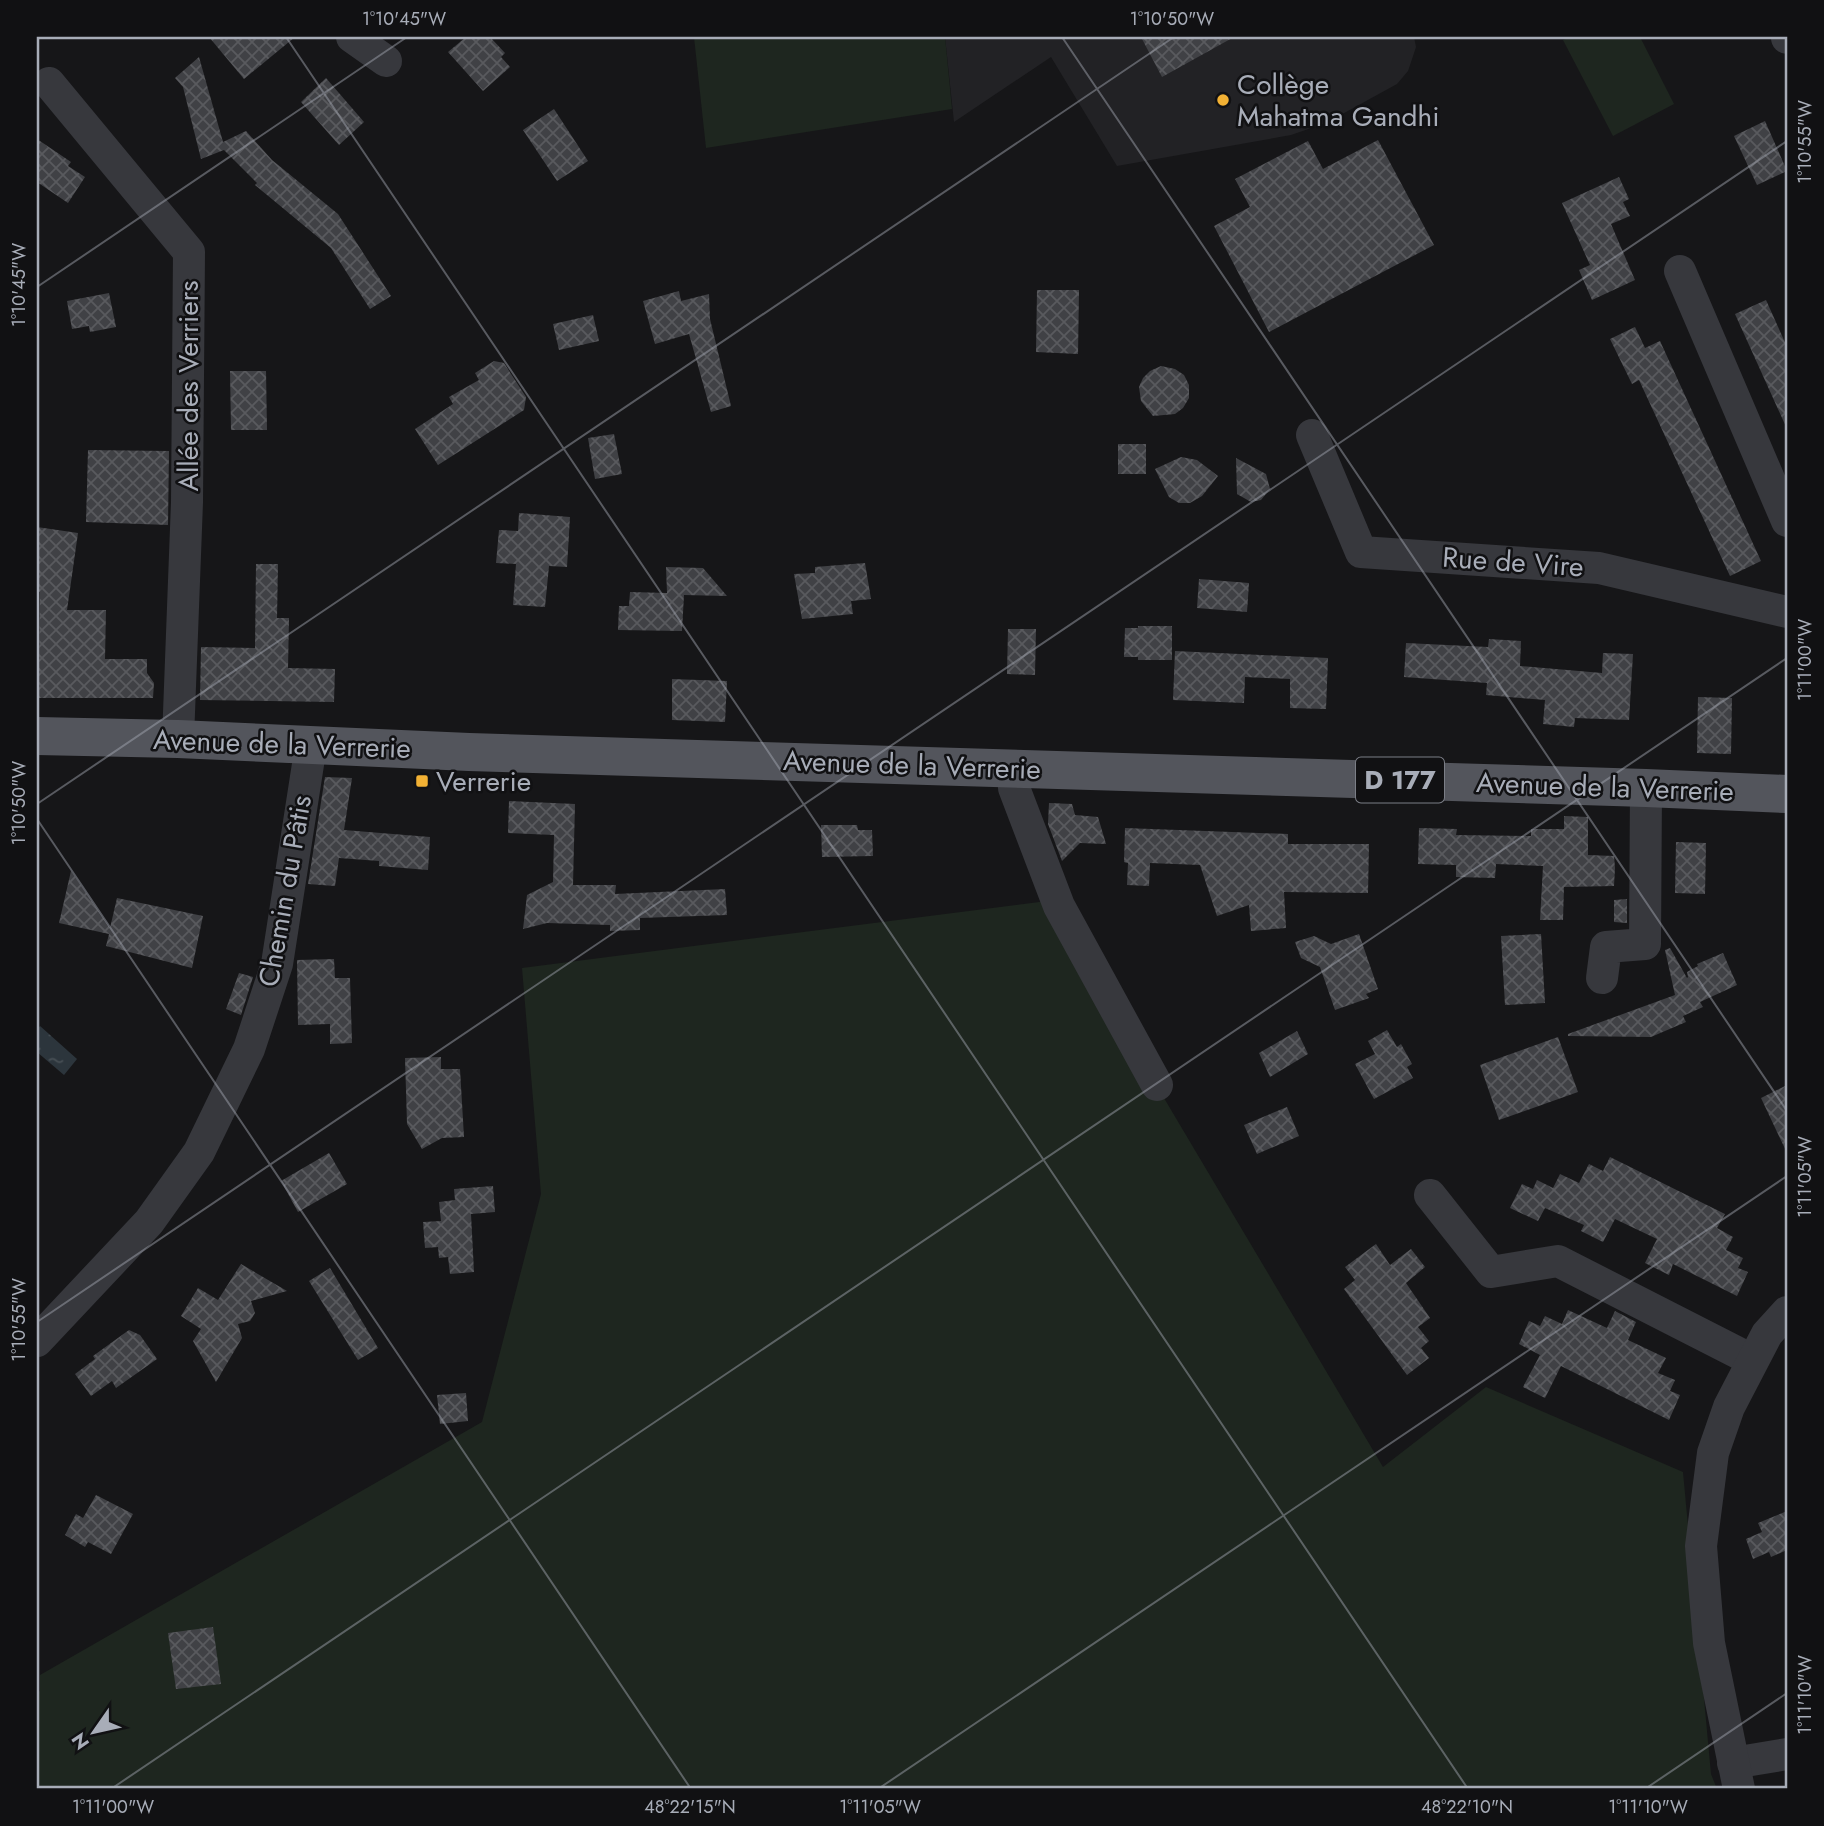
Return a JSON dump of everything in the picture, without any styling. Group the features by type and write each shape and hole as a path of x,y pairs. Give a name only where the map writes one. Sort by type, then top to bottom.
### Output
{"main road":[{"name":"Avenue de la Verrerie","path":"37,736 1787,794"}],"street":[{"path":"352,37 386,61"},
{"name":"Allée des Verriers","path":"49,83 189,252 187,502 178,739"},
{"path":"1680,271 1787,521"},
{"name":"Rue de Vire","path":"1312,435 1361,552 1598,568 1787,612"},
{"name":"Chemin du Pâtis","path":"37,1341 149,1222 199,1152 249,1049 277,964 311,745"},
{"path":"1013,768 1014,788 1059,906 1157,1085"},
{"path":"1602,978 1606,947 1644,944 1646,788"},
{"path":"1430,1195 1491,1272 1558,1261 1752,1360"},
{"path":"1787,1312 1768,1334 1752,1360 1729,1407 1713,1453 1701,1546 1709,1643 1736,1776 1787,1754"}],"shaded area":[{"path":"694,37 945,37 952,109 706,148"},
{"name":"Collège Mahatma Gandhi","path":"945,37 1414,37 1416,47 1408,71 1397,84 1326,123 1291,135 1117,166 1051,57 954,122"},
{"path":"1570,37 1640,37 1674,104 1613,136 1563,40"},
{"path":"1047,901 1383,1467 1486,1387 1683,1472 1711,1774 1717,1789 37,1789 37,1692 40,1691 40,1675 482,1422 541,1194 522,968"}],"water":[{"path":"40,1026 77,1059 64,1075 37,1052 37,1030"}],"building":[{"path":"209,37 295,37 244,79"},
{"path":"466,37 490,37 505,53 501,57 510,67 483,91 448,52"},
{"path":"1141,37 1234,37 1162,77"},
{"path":"199,57 223,142 246,131 272,160 338,214 391,296 370,309 331,248 255,185 257,183 224,150 201,159 183,87 175,78"},
{"path":"326,78 364,122 339,145 301,102"},
{"path":"554,109 588,161 557,181 523,130"},
{"path":"1765,121 1787,171 1757,185 1734,136"},
{"path":"37,139 71,162 68,166 85,177 68,203 37,182"},
{"path":"1378,140 1434,245 1269,332 1214,226 1250,207 1235,179 1308,141 1323,169"},
{"path":"1619,177 1629,199 1623,202 1630,216 1611,224 1635,280 1592,300 1579,270 1590,265 1562,203"},
{"path":"1037,290 1079,290 1078,354 1036,352"},
{"path":"679,291 681,301 709,294 710,319 731,406 711,412 689,334 655,344 643,301"},
{"path":"109,293 116,327 90,332 89,326 72,329 67,301"},
{"path":"1766,300 1787,347 1787,429 1735,314"},
{"path":"593,315 599,341 559,350 553,324"},
{"path":"1635,327 1645,348 1660,341 1761,561 1730,576 1639,380 1632,384 1610,339"},
{"path":"494,361 504,363 526,397 524,410 438,465 415,429 453,404 449,397 479,380 475,373"},
{"path":"1161,366 1175,369 1184,375 1189,385 1189,398 1175,414 1153,416 1141,401 1139,387 1150,371"},
{"path":"230,371 266,371 267,430 231,430"},
{"path":"614,434 622,474 595,479 588,438"},
{"path":"1118,444 1146,444 1146,474 1118,474"},
{"path":"88,450 169,451 168,525 86,522"},
{"path":"1181,457 1197,460 1218,476 1202,496 1190,503 1179,503 1169,497 1155,469"},
{"path":"1236,458 1266,474 1270,489 1261,500 1251,502 1237,494"},
{"path":"519,513 570,517 567,567 549,566 545,607 513,605 516,564 496,563 499,530 518,531"},
{"path":"37,527 78,533 67,610 106,610 105,659 147,659 147,673 154,683 153,698 37,698 40,592 37,591"},
{"path":"865,563 871,599 851,601 853,614 802,619 794,574 815,573 815,567"},
{"path":"256,564 278,564 277,618 289,618 288,668 335,669 334,702 200,700 201,647 255,648"},
{"path":"666,567 703,568 727,596 684,595 682,631 618,630 619,606 629,606 630,592 667,593"},
{"path":"1199,579 1249,583 1247,612 1197,608"},
{"path":"1172,626 1172,660 1138,660 1138,657 1124,657 1125,628"},
{"path":"1008,629 1036,629 1035,675 1007,674"},
{"path":"1489,639 1521,641 1520,666 1602,673 1603,653 1633,654 1629,720 1575,718 1574,727 1543,724 1545,700 1486,695 1487,683 1404,677 1406,643 1488,647"},
{"path":"1175,651 1328,658 1326,709 1290,708 1290,679 1245,677 1244,703 1173,700"},
{"path":"672,679 727,681 725,722 672,720"},
{"path":"1698,697 1732,698 1731,754 1697,753"},
{"path":"325,777 352,778 344,830 430,837 428,870 379,866 379,861 339,858 335,886 308,884"},
{"path":"509,801 575,804 573,885 616,885 615,894 725,889 727,915 640,918 640,930 610,931 610,925 547,923 523,929 527,895 553,882 554,835 508,833"},
{"path":"1049,803 1072,804 1075,815 1098,817 1106,844 1080,843 1062,861 1048,824"},
{"path":"1564,816 1588,817 1588,855 1614,856 1615,868 1614,886 1564,887 1563,920 1540,920 1543,866 1496,864 1495,878 1456,877 1456,865 1418,864 1419,828 1457,829 1456,835 1531,836 1531,829 1564,829"},
{"path":"821,825 857,825 858,830 872,830 873,856 822,857"},
{"path":"1125,828 1288,834 1288,844 1369,844 1368,893 1284,892 1286,928 1251,931 1249,905 1217,916 1200,865 1150,863 1149,886 1127,885 1128,863 1124,862"},
{"path":"1676,842 1706,843 1705,894 1675,893"},
{"path":"71,871 110,928 117,898 203,916 192,968 106,946 109,934 59,923"},
{"path":"1627,899 1627,923 1614,922 1614,900"},
{"path":"1359,934 1378,989 1366,994 1369,998 1335,1010 1320,967 1301,958 1295,942 1314,936 1331,944"},
{"path":"1541,934 1545,1003 1505,1005 1501,936"},
{"path":"1670,948 1687,978 1687,972 1698,966 1697,964 1723,953 1737,985 1700,1002 1703,1007 1683,1016 1686,1022 1651,1037 1568,1036 1675,995 1665,950"},
{"path":"334,959 335,978 350,978 352,1043 330,1044 330,1024 298,1025 297,960"},
{"path":"239,973 253,977 241,1015 226,1009"},
{"path":"1387,1030 1397,1047 1401,1044 1412,1064 1407,1067 1413,1078 1374,1099 1355,1064 1375,1054 1368,1041"},
{"path":"1297,1031 1308,1054 1270,1077 1259,1053"},
{"path":"1558,1037 1578,1092 1499,1120 1480,1065"},
{"path":"441,1057 441,1069 460,1069 464,1137 442,1138 422,1149 407,1124 405,1058"},
{"path":"1787,1085 1787,1153 1761,1098"},
{"path":"1287,1107 1299,1136 1257,1154 1244,1125"},
{"path":"329,1153 347,1184 298,1212 281,1181"},
{"path":"1610,1157 1725,1214 1717,1228 1733,1237 1726,1250 1743,1258 1738,1268 1748,1272 1737,1296 1673,1264 1669,1275 1645,1263 1657,1239 1615,1219 1603,1242 1581,1231 1584,1225 1545,1208 1538,1221 1510,1208 1522,1184 1533,1189 1537,1180 1553,1188 1560,1174 1579,1183 1589,1164 1603,1171"},
{"path":"493,1186 495,1212 471,1214 474,1272 450,1274 448,1257 439,1258 438,1247 425,1248 423,1222 441,1221 439,1202 455,1200 454,1189"},
{"path":"1376,1244 1390,1265 1411,1249 1425,1267 1406,1283 1430,1318 1418,1327 1429,1341 1421,1348 1429,1358 1407,1375 1344,1289 1355,1280 1345,1267"},
{"path":"241,1264 287,1291 251,1301 255,1313 250,1321 238,1324 242,1338 216,1382 193,1341 201,1329 181,1316 198,1288 218,1300"},
{"path":"330,1268 378,1348 358,1360 309,1281"},
{"path":"1568,1310 1607,1328 1615,1311 1636,1322 1628,1340 1666,1358 1658,1373 1675,1380 1670,1391 1680,1395 1669,1420 1561,1366 1545,1398 1523,1387 1540,1355 1519,1344 1529,1321 1540,1326 1545,1316 1562,1324"},
{"path":"129,1330 140,1335 157,1359 116,1388 112,1381 91,1396 75,1374 95,1359 93,1356"},
{"path":"466,1393 468,1421 440,1424 437,1395"},
{"path":"96,1495 133,1514 111,1554 88,1542 85,1547 65,1535 76,1514 83,1518"},
{"path":"1787,1511 1787,1550 1771,1557 1769,1552 1753,1559 1746,1539 1762,1532 1758,1523"},
{"path":"213,1627 221,1684 176,1689 168,1633"}],"place":[{"name":"Collège Mahatma Gandhi","path":"1223,100"},
{"name":"Verrerie","path":"422,781"}]}
